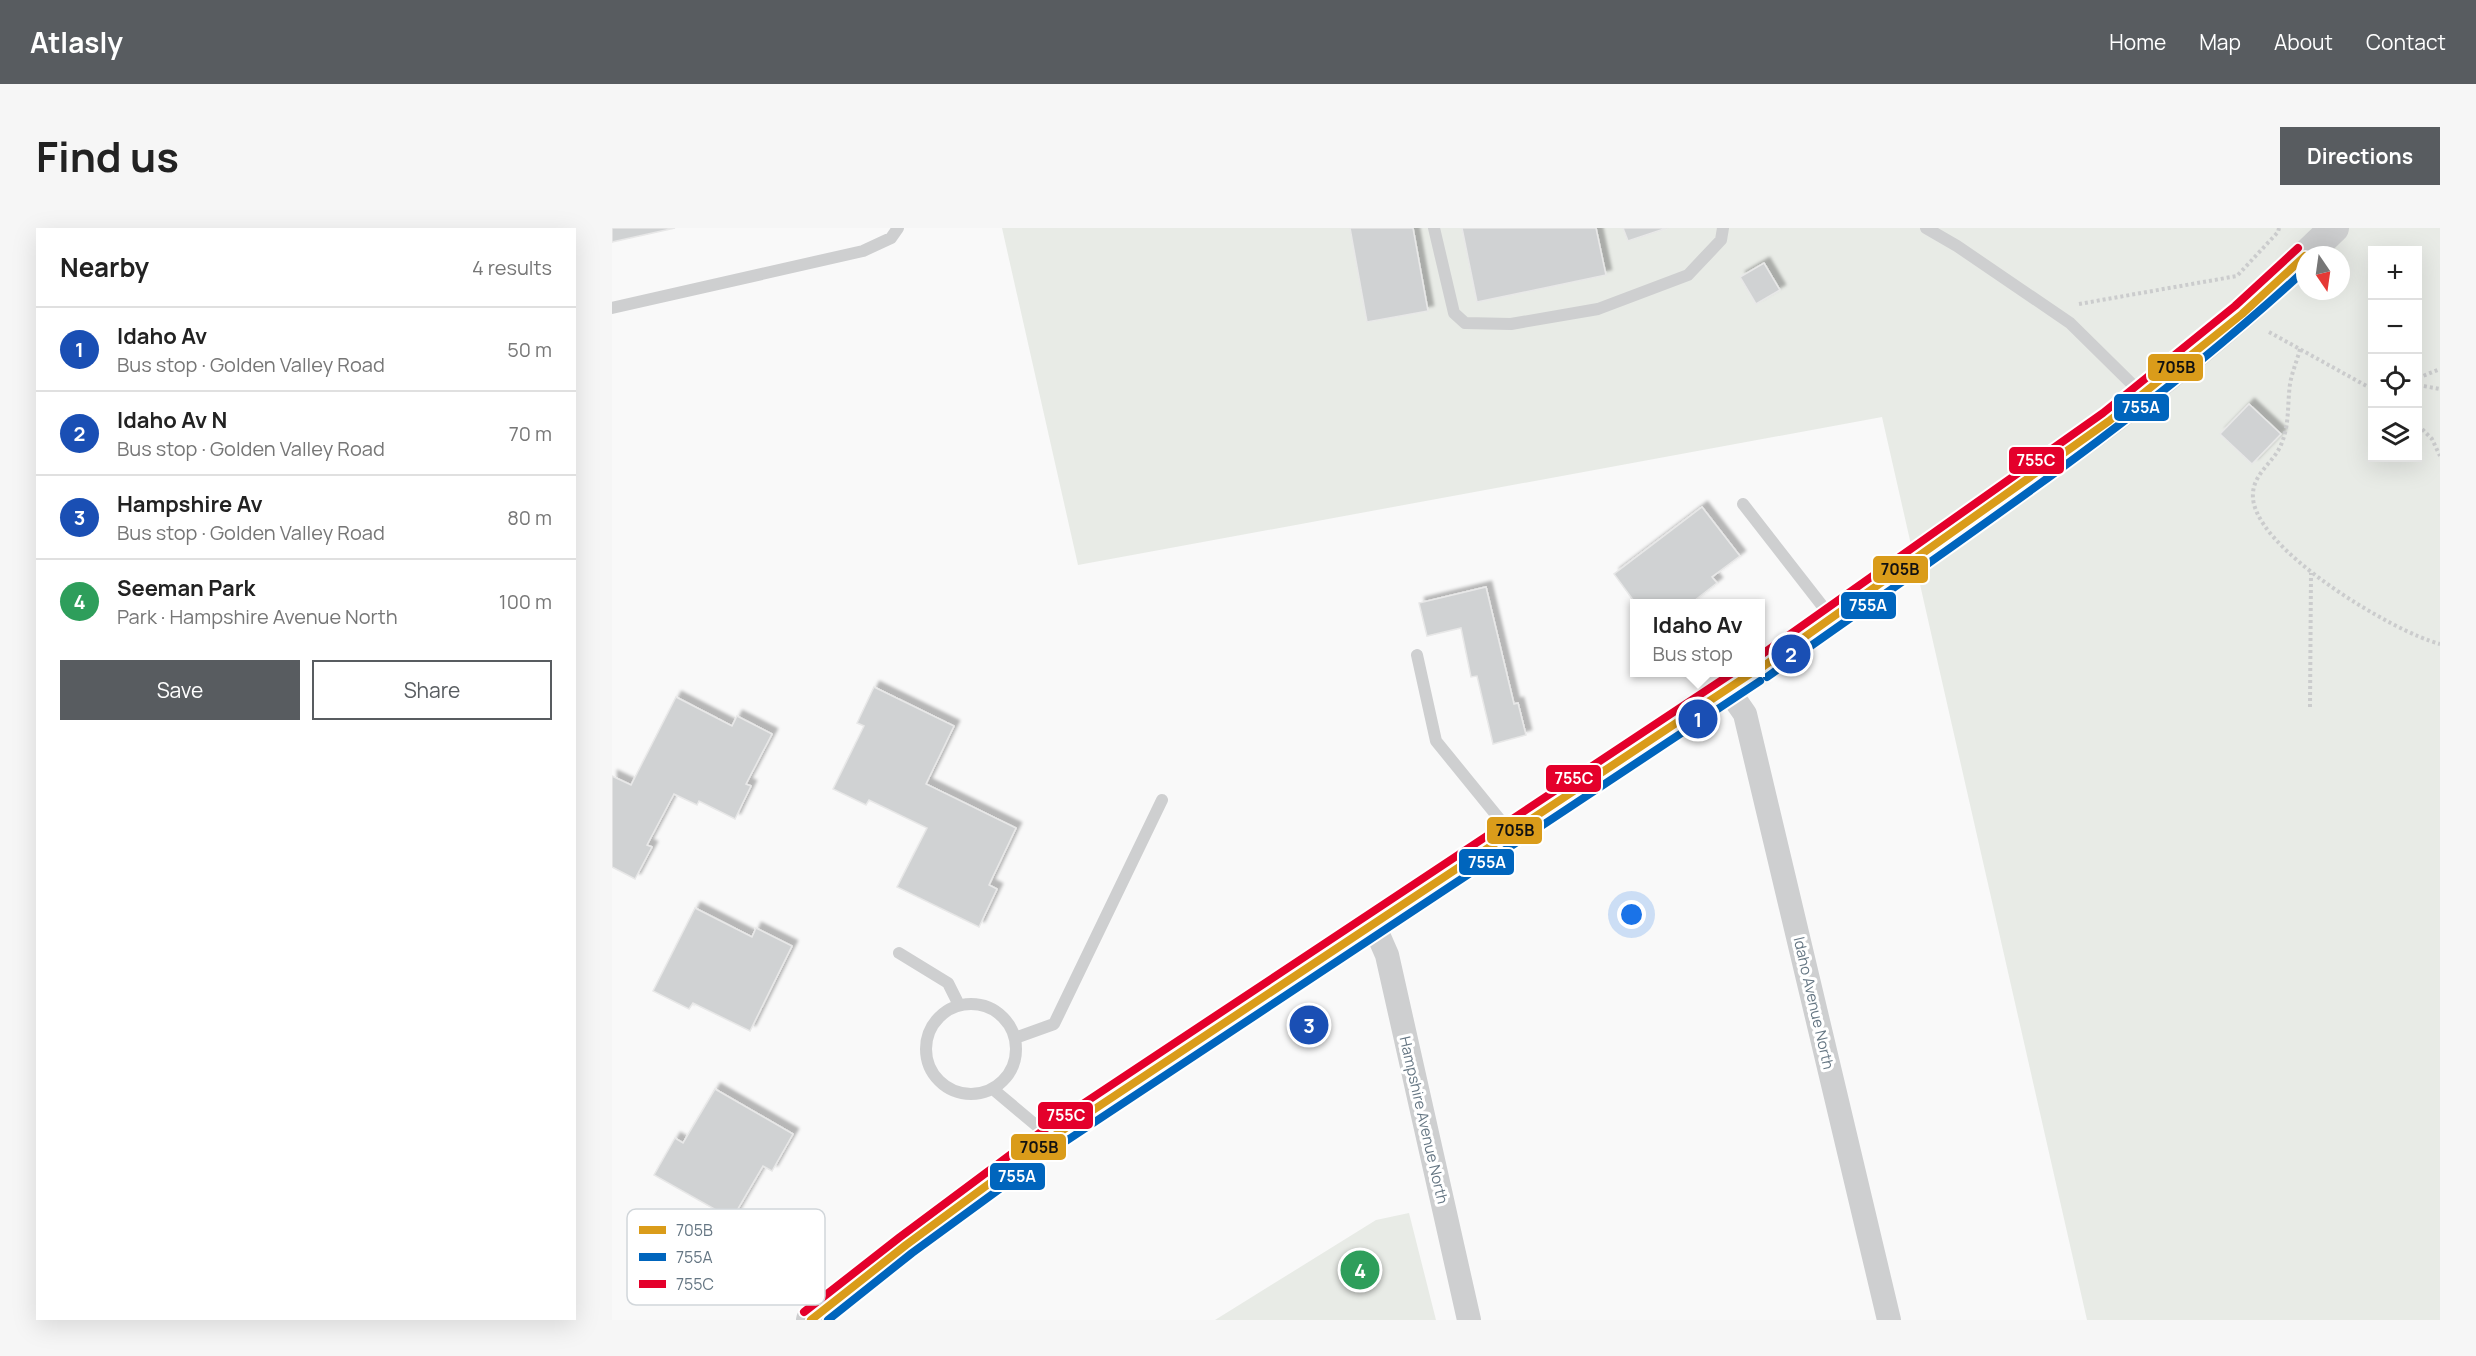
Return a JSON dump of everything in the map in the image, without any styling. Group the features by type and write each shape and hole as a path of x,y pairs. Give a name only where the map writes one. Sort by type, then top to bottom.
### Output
{"street":[{"path":"2316,246 2334,228"},
{"path":"1765,665 2057,460 2143,395 2296,266"},
{"path":"810,1320 906,1245 1051,1138 1510,832 1747,677"},
{"name":"Idaho Avenue North","path":"1729,691 1745,714 1889,1320"},
{"name":"Hampshire Avenue North","path":"1373,923 1388,955 1469,1320"}],"lane":[{"path":"612,308 863,251 891,238 898,228"},
{"path":"1434,228 1454,313 1465,323 1511,324 1598,309 1688,275 1721,240 1723,228"},
{"path":"1926,228 1957,246 2070,323 2143,395"},
{"path":"1743,504 1831,617"},
{"path":"1417,655 1436,741 1510,832"},
{"path":"1016,1038 1054,1024 1162,800"},
{"path":"899,953 948,982 959,1005"},
{"path":"978,1004 994,1010 1008,1021 1016,1038 1017,1056 1010,1073 994,1090 964,1094 947,1088 934,1076 927,1060 926,1042 932,1026 944,1013 959,1005 978,1004"},
{"path":"994,1090 1051,1138"}],"path":[{"path":"2049,309 2237,276 2279,228"},
{"path":"2269,332 2368,386"},
{"path":"2300,349 2290,383 2288,427 2279,448 2261,472 2253,492 2254,509 2272,536 2311,572 2366,608 2424,640 2440,644"},
{"path":"2422,376 2440,369"},
{"path":"2422,386 2440,389"},
{"path":"2422,429 2432,439 2440,456"},
{"path":"2310,707 2311,572"}],"shaded area":[{"path":"1002,228 2440,228 2440,1320 2087,1320 1882,417 1078,565"},
{"path":"1409,1213 1436,1320 1215,1320 1376,1220"}],"building":[{"path":"612,228 675,228 612,242"},
{"path":"1350,228 1413,228 1428,311 1367,322"},
{"path":"1462,228 1596,228 1606,275 1477,302"},
{"path":"1623,228 1667,228 1628,241"},
{"path":"1764,263 1780,290 1756,304 1740,277"},
{"path":"2249,404 2281,434 2252,464 2220,434"},
{"path":"1702,507 1740,556 1712,577 1717,583 1696,599 1632,599 1614,574"},
{"path":"1486,587 1514,704 1518,703 1526,735 1493,744 1477,676 1471,677 1461,628 1427,636 1419,603"},
{"path":"874,687 954,726 926,784 1016,828 989,885 997,889 979,927 897,887 927,828 869,800 866,805 833,789 864,726 857,723"},
{"path":"676,697 732,726 737,716 772,734 746,784 751,786 735,819 699,801 697,805 674,794 647,845 652,847 635,879 612,867 612,776 631,785"},
{"path":"695,908 752,937 756,928 792,946 750,1031 693,1003 689,1009 653,991"},
{"path":"715,1089 793,1134 772,1171 763,1166 738,1209 714,1209 654,1175 675,1138 683,1143"}],"transit line":[{"name":"755C","path":"1765,652 2103,413 2235,306 2296,250"},
{"name":"705B","path":"1765,665 2109,421 2242,314 2296,264"},
{"name":"755A","path":"1767,677 2110,432 2242,326 2296,278"},
{"name":"755C","path":"825,1296 1045,1129 1726,677"},
{"name":"705B","path":"811,1320 906,1245 1051,1138 1745,677"},
{"name":"755A","path":"828,1320 912,1253 1057,1147 1760,681"},
{"name":"755C","path":"804,1312 813,1305"}],"place":[{"name":"Idaho Av N","path":"1791,654"},
{"name":"Idaho Av","path":"1698,719"},
{"name":"Hampshire Av","path":"1309,1025"},
{"name":"Seeman Park","path":"1360,1270"}]}
